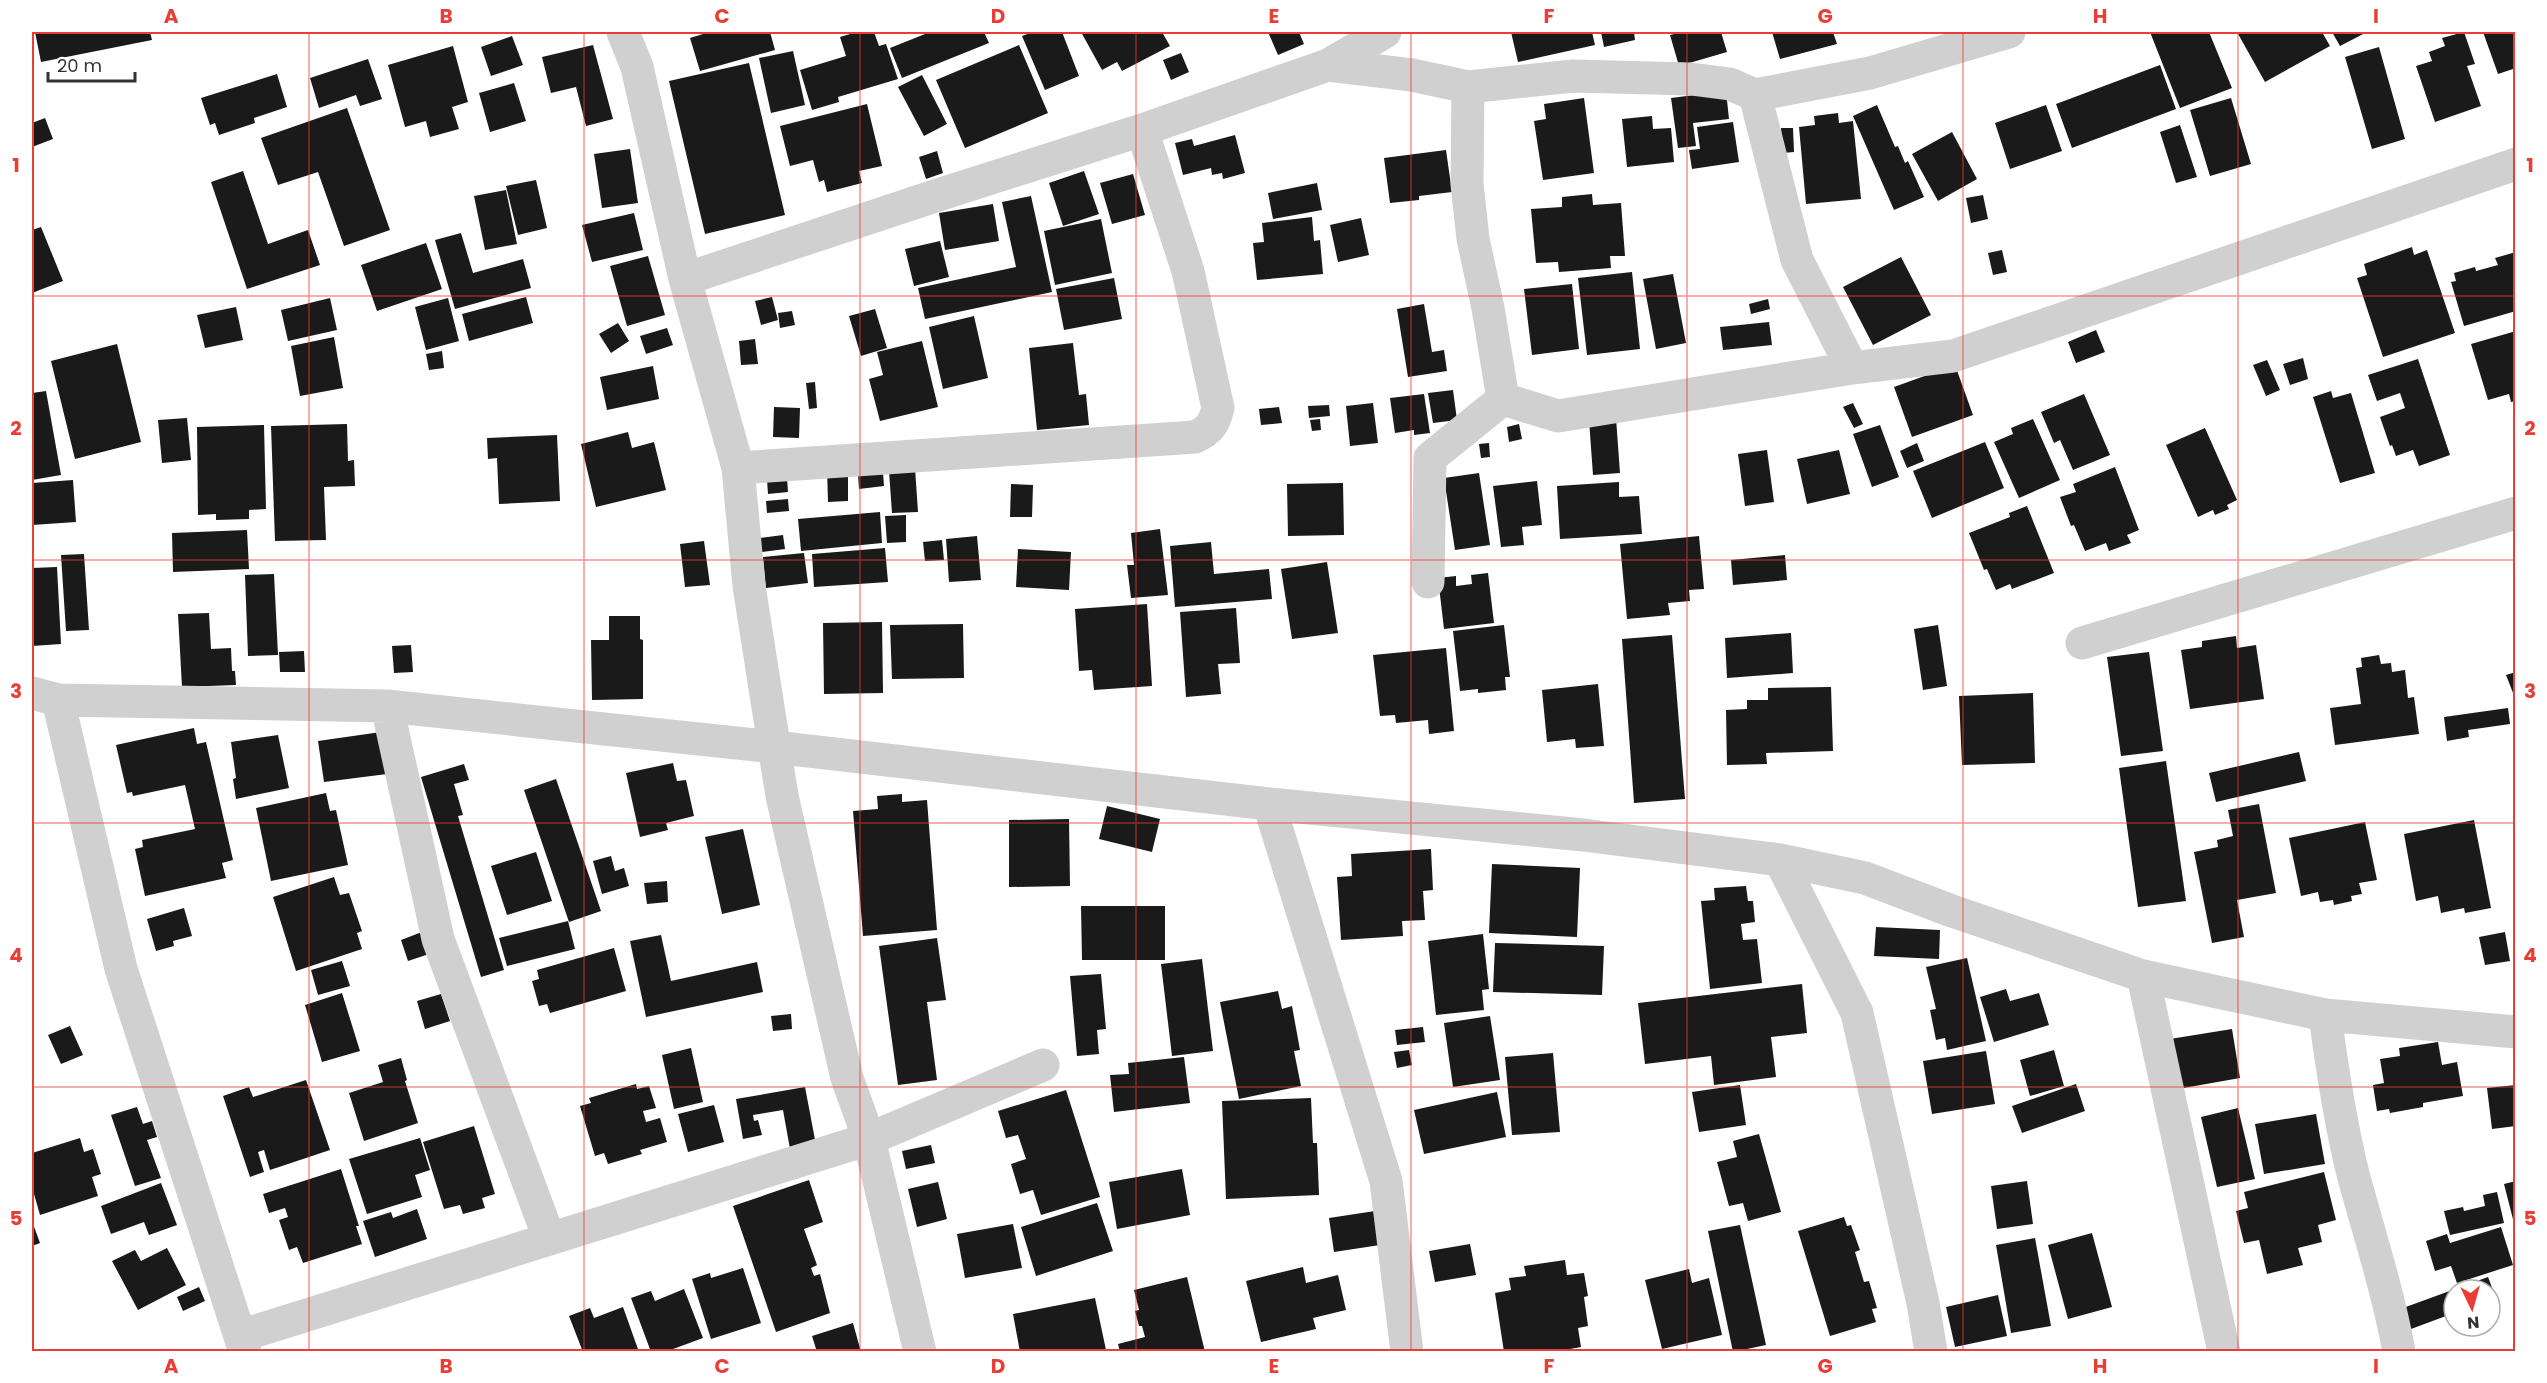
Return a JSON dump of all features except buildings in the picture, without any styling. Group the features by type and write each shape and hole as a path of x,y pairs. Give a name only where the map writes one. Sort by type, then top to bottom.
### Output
{"street":[{"path":"623,32 637,67 686,279 738,468 749,586 782,796 847,1078 869,1139 920,1352"},
{"path":"686,279 1142,130 1328,65 1385,32"},
{"path":"1328,65 1412,75 1468,87 1573,76 1691,79 1730,84 1755,95 1870,73 2009,32"},
{"path":"1468,87 1467,184 1469,206 1503,399"},
{"path":"1755,95 1797,260 1852,368"},
{"path":"738,468 1195,437 1207,432 1215,423 1218,408 1216,396 1188,271 1142,130"},
{"path":"1503,399 1558,416 1852,368 1953,356 2516,164"},
{"path":"1428,582 1430,458 1503,399"},
{"path":"2082,643 2516,513"},
{"path":"1043,1065 869,1139 549,1238 243,1344 121,969 45,696 387,706 774,747 1269,804 1583,835 1780,860 1865,878 1952,911 2143,976 2325,1015 2516,1032"},
{"path":"387,706 438,939 549,1238"},
{"path":"1269,804 1386,1181 1407,1352"},
{"path":"1780,860 1857,1013 1923,1303 1931,1352"},
{"path":"2143,976 2224,1352"},
{"path":"2325,1015 2333,1075 2353,1173 2389,1296 2399,1352"}]}
